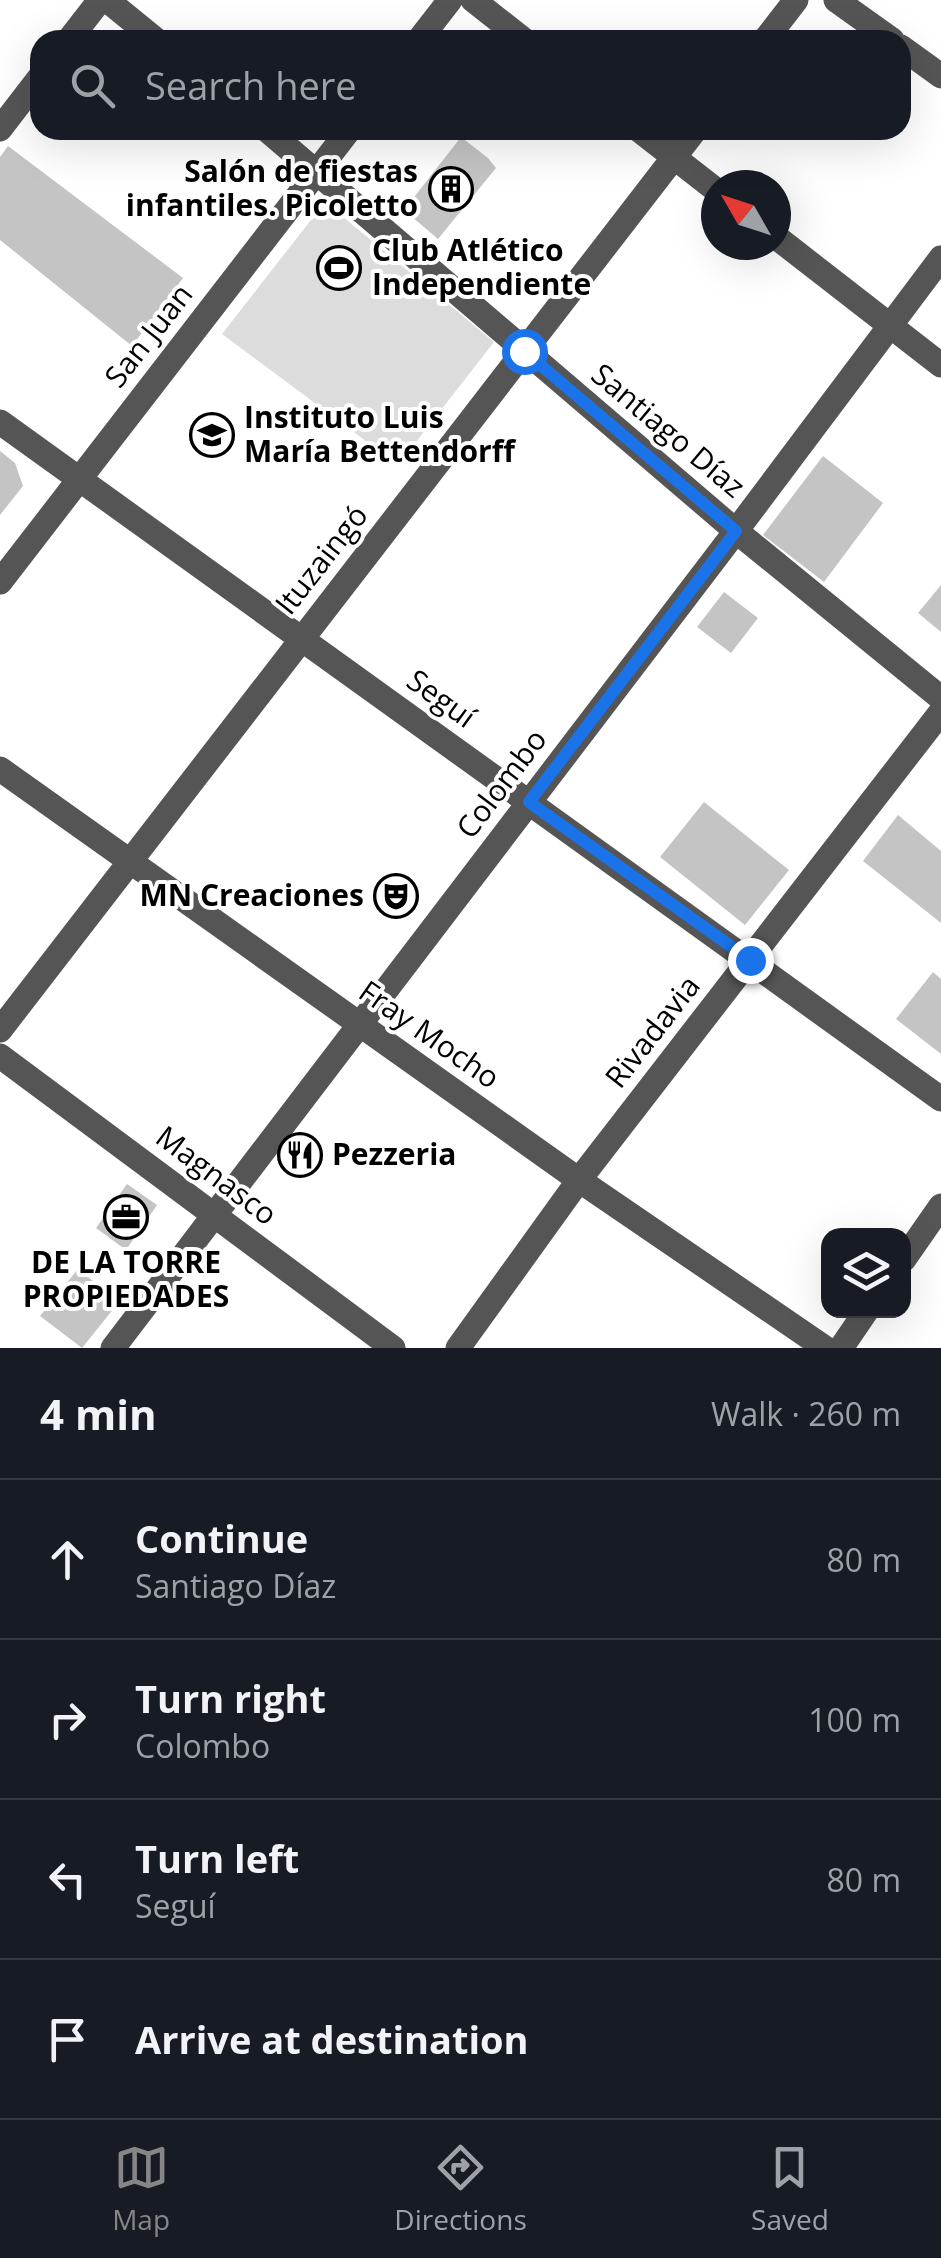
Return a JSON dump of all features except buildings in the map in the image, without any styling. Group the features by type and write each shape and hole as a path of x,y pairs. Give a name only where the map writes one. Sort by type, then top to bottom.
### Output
{"street":[{"path":"78,30 103,0 143,30"},
{"path":"427,30 450,0"},
{"path":"472,0 511,30"},
{"path":"773,30 796,0"},
{"path":"836,0 878,30"},
{"path":"911,54 941,76"},
{"path":"0,129 30,90"},
{"name":"Santiago Díaz","path":"279,140 736,531 941,698"},
{"name":"San Juan","path":"0,582 341,140"},
{"path":"652,140 701,178"},
{"name":"Ituzaingó","path":"0,1030 687,140"},
{"path":"791,249 941,365"},
{"name":"Colombo","path":"114,1348 941,258"},
{"name":"Seguí","path":"0,422 941,1098"},
{"name":"Rivadavia","path":"458,1348 579,1180 941,712"},
{"name":"Fray Mocho","path":"0,769 579,1180 825,1348"},
{"name":"Magnasco","path":"0,1056 393,1348"},
{"path":"911,1249 941,1206"},
{"path":"841,1348 862,1318"}],"shaded area":[{"name":"Club Atlético Independiente","path":"325,202 494,342 398,465 222,334"}],"place":[{"name":"Salón de fiestas infantiles. Picoletto","path":"451,189"},
{"name":"Club Atlético Independiente","path":"339,268"},
{"name":"Instituto Luis María Bettendorff","path":"212,435"},
{"name":"MN Creaciones","path":"396,896"},
{"name":"Pezzeria","path":"300,1155"},
{"name":"DE LA TORRE PROPIEDADES","path":"126,1217"}],"route":[{"path":"524,351 736,531 529,802 750,960"}]}
